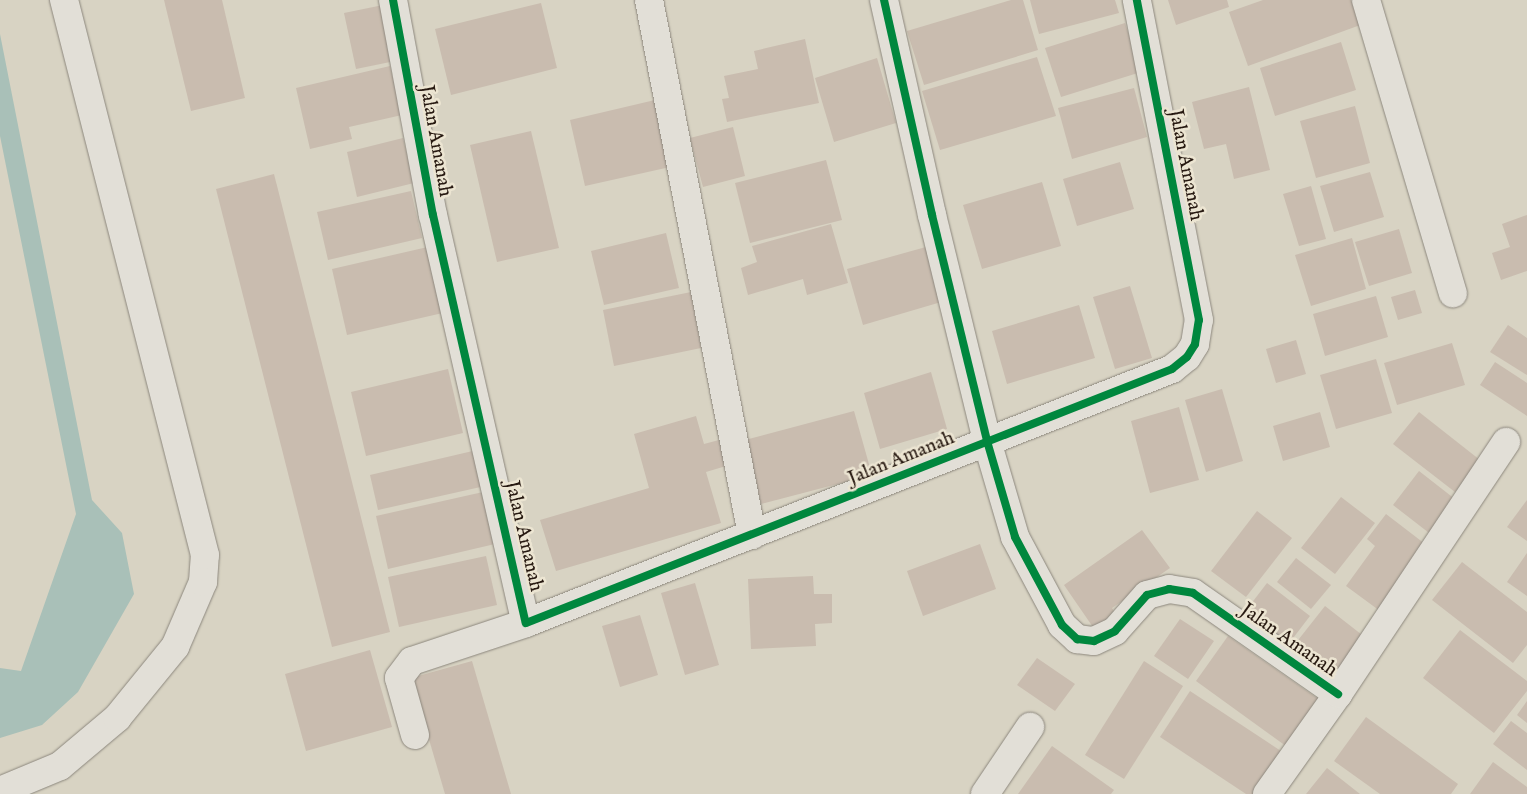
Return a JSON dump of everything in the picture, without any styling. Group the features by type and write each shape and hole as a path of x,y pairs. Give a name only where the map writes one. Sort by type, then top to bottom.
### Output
{"street":[{"path":"0,791 60,766 117,718 175,647 202,582 205,555 64,0"},
{"name":"Jalan Amanah","path":"393,0 433,214 526,623 1172,369 1187,357 1195,344 1200,320 1137,0"},
{"path":"649,0 752,535"},
{"name":"Jalan Amanah","path":"884,0 932,215 987,441 1015,537 1062,625 1077,639 1094,641 1115,632 1147,595 1169,589 1193,593 1338,694"},
{"path":"1366,0 1453,292"},
{"name":"Jalan Amanah","path":"1267,794 1338,694 1506,442"},
{"path":"415,734 399,678 412,661 526,623"},
{"path":"985,794 1030,727"}],"water":[{"path":"0,34 92,500 122,533 134,594 78,692 42,725 0,738 0,668 21,671 76,514 0,136"}],"building":[{"path":"164,0 222,0 245,98 191,111"},
{"path":"1011,0 1023,0 1038,50 924,85 907,31"},
{"path":"1030,0 1115,0 1119,13 1039,34"},
{"path":"1168,0 1227,0 1229,7 1176,25"},
{"path":"1263,0 1355,0 1363,24 1248,66 1229,12"},
{"path":"541,3 557,68 451,95 435,29"},
{"path":"388,4 400,60 356,69 344,13"},
{"path":"1125,23 1141,72 1061,97 1045,48"},
{"path":"805,39 819,103 727,122 722,99 729,98 724,76 758,69 754,51"},
{"path":"1341,42 1356,90 1275,116 1260,68"},
{"path":"1037,57 1056,116 940,150 922,91"},
{"path":"877,58 896,123 834,142 815,78"},
{"path":"390,66 402,115 349,127 352,139 310,149 296,88"},
{"path":"1249,87 1270,170 1234,179 1226,144 1204,149 1192,102"},
{"path":"1134,88 1147,137 1072,159 1058,108"},
{"path":"655,100 670,167 585,186 570,120"},
{"path":"1355,106 1370,163 1316,178 1300,121"},
{"path":"733,127 745,176 703,187 690,138"},
{"path":"531,131 559,248 497,262 470,145"},
{"path":"403,138 414,183 357,197 347,152"},
{"path":"826,160 842,220 750,243 735,183"},
{"path":"1120,162 1134,209 1077,226 1063,179"},
{"path":"1370,172 1384,217 1334,232 1320,186"},
{"path":"274,174 390,632 332,647 216,189"},
{"path":"1042,182 1061,246 982,269 963,205"},
{"path":"1311,186 1326,239 1299,246 1283,194"},
{"path":"411,191 422,238 328,260 317,212"},
{"path":"1527,215 1527,271 1501,280 1492,253 1510,247 1502,224"},
{"path":"831,224 848,283 807,295 803,279 748,295 741,268 757,262 752,246"},
{"path":"1399,229 1412,273 1369,286 1355,242"},
{"path":"666,233 679,288 604,305 591,251"},
{"path":"1352,238 1366,289 1311,306 1295,255"},
{"path":"933,245 948,300 863,325 847,269"},
{"path":"432,246 447,312 347,335 332,269"},
{"path":"1130,286 1152,358 1115,369 1093,297"},
{"path":"1415,290 1422,313 1398,320 1391,297"},
{"path":"691,292 701,348 614,366 603,310"},
{"path":"1376,296 1388,337 1325,356 1313,314"},
{"path":"1079,305 1095,358 1007,384 992,331"},
{"path":"1508,325 1527,338 1527,375 1490,352"},
{"path":"1296,340 1306,374 1276,383 1266,349"},
{"path":"1452,343 1465,385 1397,405 1384,363"},
{"path":"1376,359 1392,413 1336,429 1320,375"},
{"path":"1495,362 1527,383 1527,416 1480,385"},
{"path":"448,369 463,433 366,456 351,392"},
{"path":"931,372 947,429 880,449 864,393"},
{"path":"1222,389 1243,461 1206,472 1185,400"},
{"path":"1179,407 1199,480 1150,493 1131,421"},
{"path":"854,411 872,475 761,504 745,440"},
{"path":"1320,412 1330,447 1283,461 1273,426"},
{"path":"1419,412 1480,460 1455,492 1393,444"},
{"path":"696,416 704,444 719,440 726,466 706,472 721,523 556,571 540,520 649,488 634,434"},
{"path":"477,450 485,486 378,510 370,475"},
{"path":"1419,471 1460,503 1433,536 1393,505"},
{"path":"483,492 495,544 388,569 376,516"},
{"path":"1341,497 1375,523 1335,574 1301,548"},
{"path":"1527,500 1527,541 1507,527"},
{"path":"1257,511 1292,538 1246,597 1211,571"},
{"path":"1386,514 1429,547 1380,611 1346,586 1375,546 1367,539"},
{"path":"1142,530 1170,568 1112,608 1118,618 1097,633 1064,585"},
{"path":"980,544 996,589 923,616 907,571"},
{"path":"1527,553 1527,596 1507,582"},
{"path":"486,556 497,605 399,627 388,577"},
{"path":"1296,558 1331,585 1311,609 1277,582"},
{"path":"1462,562 1527,612 1527,645 1513,663 1432,600"},
{"path":"813,576 814,594 832,594 832,623 815,624 816,646 751,649 748,579"},
{"path":"695,583 719,665 685,675 661,593"},
{"path":"1267,583 1310,616 1287,646 1244,613"},
{"path":"1325,606 1366,638 1336,675 1295,644"},
{"path":"640,615 658,675 620,687 602,626"},
{"path":"1180,619 1214,641 1188,679 1154,656"},
{"path":"1460,630 1527,681 1527,691 1494,733 1423,678"},
{"path":"1228,636 1324,703 1290,749 1196,681"},
{"path":"370,650 392,727 306,751 285,674"},
{"path":"1037,658 1075,684 1055,711 1017,685"},
{"path":"472,661 511,794 445,794 411,678"},
{"path":"1144,661 1183,686 1124,779 1085,755"},
{"path":"1190,691 1287,755 1261,794 1246,794 1160,737"},
{"path":"1527,701 1527,723 1517,715"},
{"path":"1366,717 1458,784 1451,794 1380,794 1334,761"},
{"path":"1511,721 1527,733 1527,770 1493,744"},
{"path":"1052,746 1114,790 1111,794 1018,794"},
{"path":"1493,762 1527,787 1527,794 1470,794"},
{"path":"1327,768 1360,794 1306,794"}],"cycle path":[{"path":"393,0 433,215 526,623 1172,369 1187,357 1195,344 1199,320 1137,0"},
{"path":"884,0 932,215 987,441 1015,537 1062,625 1077,639 1094,641 1115,631 1147,595 1169,589 1193,593 1338,694"}]}
